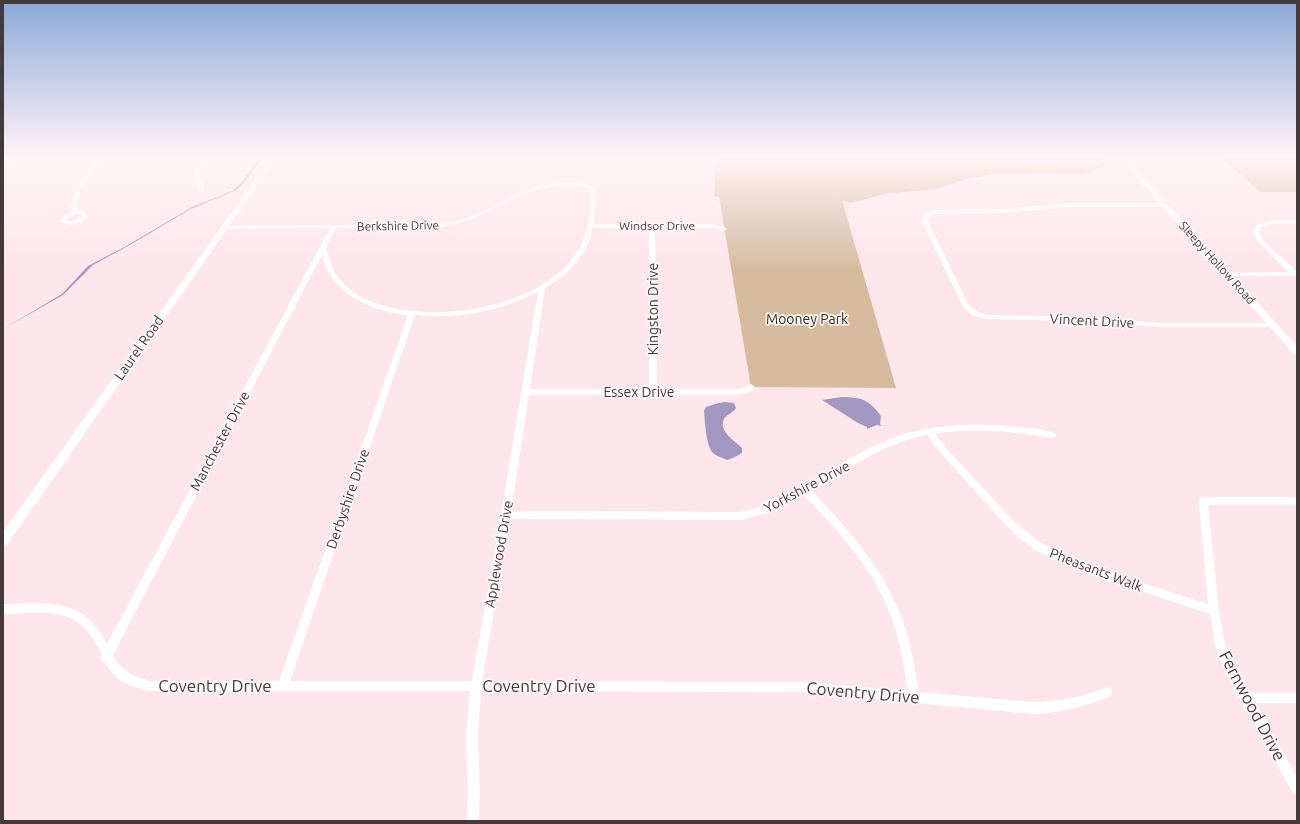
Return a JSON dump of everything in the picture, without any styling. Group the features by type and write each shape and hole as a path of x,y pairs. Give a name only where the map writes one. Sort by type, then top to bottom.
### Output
{"street":[{"path":"74,213 74,200 76,194"},
{"name":"Laurel Road","path":"3,541 248,194"},
{"name":"Berkshire Drive","path":"225,226 433,226 450,224 468,219 520,194"},
{"name":"Berkshire Drive","path":"590,226 593,194"},
{"name":"Sleepy Hollow Road","path":"1155,194 1297,352"},
{"name":"Vincent Drive","path":"1164,205 1068,205 1016,211 930,213 925,217 925,220 965,305 974,313 985,317 1080,319 1160,325 1272,325"},
{"path":"1295,274 1259,240 1256,232 1258,226 1267,223 1297,222"},
{"name":"Manchester Drive","path":"106,656 334,226"},
{"path":"323,248 324,257 331,273 342,287 349,293 372,305 412,314 439,314 476,311 505,304 542,288 564,273 578,257 586,242 590,226"},
{"name":"Windsor Drive","path":"590,226 712,226 724,229"},
{"name":"Kingston Drive","path":"652,226 653,392"},
{"path":"1227,275 1295,274"},
{"name":"Applewood Drive","path":"473,821 474,792 472,736 476,686 506,515 542,288"},
{"name":"Derbyshire Drive","path":"284,685 412,314"},
{"name":"Essex Drive","path":"525,392 738,392 746,391 751,387"},
{"name":"Yorkshire Drive","path":"506,515 741,516 766,510 886,445 902,438 929,432 960,429 1011,429 1052,435"},
{"name":"Pheasants Walk","path":"929,432 941,448 1006,519 1023,535 1042,549 1069,563 1214,611"},
{"path":"804,490 849,537 877,576 898,620 905,645 914,698"},
{"name":"Fernwood Drive","path":"1297,501 1202,501 1214,611 1220,645 1246,698 1297,789"},
{"name":"Coventry Drive","path":"3,609 53,609 74,614 90,624 96,631 106,656 119,674 141,684 151,686 284,685 794,687 1044,708 1074,704 1107,692"},
{"path":"1246,698 1297,698"}],"green space":[{"name":"Mooney Park","path":"719,197 832,197 842,200 896,388 751,387"}],"shaded area":[{"path":"226,194 191,209 93,265 63,295 3,329 62,294 88,266 126,246 192,207"},
{"path":"714,194 883,194 851,203 832,197 714,196"},
{"path":"842,397 860,399 869,403 881,416 880,424 882,426 877,425 867,429 867,427 858,423 822,400"},
{"path":"725,402 734,403 736,408 724,419 723,428 725,432 742,448 742,453 727,460 714,454 711,450 706,433 704,411 706,407"}]}
